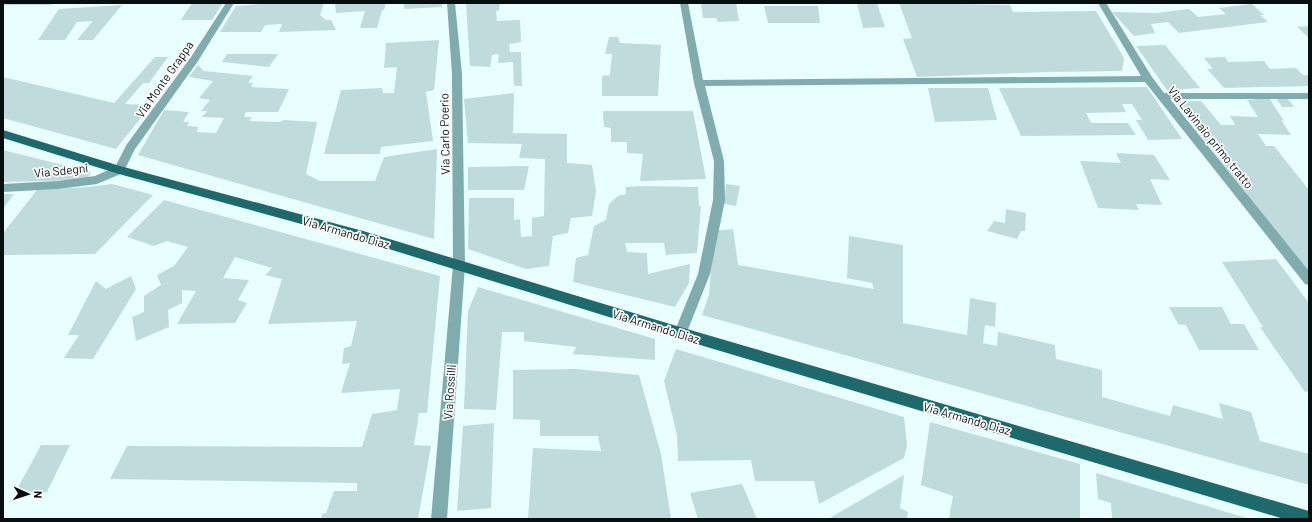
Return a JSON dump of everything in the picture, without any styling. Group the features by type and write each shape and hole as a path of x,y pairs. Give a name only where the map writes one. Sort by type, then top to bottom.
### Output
{"main road":[{"name":"Via Armando Diaz","path":"3,134 119,170 363,236 680,333 1309,519"}],"street":[{"name":"Via Monte Grappa","path":"119,170 131,147 195,59 230,3"},
{"name":"Via Carlo Poerio","path":"451,3 456,74 459,265"},
{"path":"680,333 704,274 719,200 719,161 699,83 684,3"},
{"name":"Via Lavinaio primo tratto","path":"1102,3 1148,80 1309,280"},
{"path":"699,83 1148,80"},
{"path":"1162,96 1309,96"},
{"name":"Via Sdegni","path":"3,188 58,186 98,180 119,170"},
{"name":"Via Rossilli","path":"439,519 459,265"}],"building":[{"path":"3,3 52,3 51,5 3,5"},
{"path":"192,3 223,3 212,20 181,20"},
{"path":"275,3 324,3 320,15 326,20 331,20 336,30 279,32 282,24 265,25 261,32 220,32 236,6"},
{"path":"335,3 386,3 384,10 382,10 377,28 360,28 365,11 336,13"},
{"path":"404,3 442,3 442,7 404,9"},
{"path":"466,3 500,3 499,10 496,11 497,21 520,20 521,42 509,44 510,52 521,52 522,86 514,86 513,62 498,63 499,54 492,55 490,67 470,66"},
{"path":"701,3 736,3 739,21 718,22 716,18 703,18"},
{"path":"857,3 877,3 885,27 863,28"},
{"path":"899,3 1010,5 1013,12 1096,11 1124,58 1122,71 1046,72 917,77 903,39 912,38"},
{"path":"1252,4 1264,15 1260,15 1268,22 1179,33 1168,22 1151,24 1155,33 1134,36 1112,12 1156,13 1189,9 1198,17 1226,14 1219,8"},
{"path":"122,5 93,40 77,40 93,21 77,22 65,40 38,40 59,9"},
{"path":"764,6 818,6 820,23 768,23"},
{"path":"1309,26 1309,38 1297,27"},
{"path":"609,37 618,37 620,43 661,45 658,96 602,96 602,76 610,75 612,54 605,54"},
{"path":"439,40 434,90 426,92 433,141 381,147 380,154 324,154 341,90 382,88 383,93 394,93 397,67 384,68 386,43"},
{"path":"1165,45 1200,88 1167,90 1136,46"},
{"path":"227,54 278,54 269,67 222,62"},
{"path":"155,57 168,57 149,83 143,83 125,104 151,105 116,149 3,118 3,77 114,103"},
{"path":"1225,57 1228,62 1264,61 1270,69 1296,68 1303,75 1309,75 1309,86 1224,88 1207,69 1213,69 1204,58"},
{"path":"198,65 204,71 253,76 248,83 253,83 251,87 289,89 278,112 246,112 244,117 252,117 249,121 279,122 284,120 317,122 306,174 320,181 375,181 384,157 437,149 434,239 138,155 164,110 189,112 183,122 189,122 187,126 198,127 197,132 216,133 224,118 202,117 207,111 201,111 210,100 199,98 213,81 189,77"},
{"path":"1147,87 1182,139 1148,140 1136,120 1142,120 1132,104 1122,104 1126,112 1086,113 1091,123 1128,123 1136,135 1021,136 999,88"},
{"path":"928,88 988,88 997,120 935,122"},
{"path":"514,93 513,133 567,134 567,163 592,165 596,191 592,216 571,218 568,233 553,236 549,266 526,269 468,249 469,198 514,198 514,220 520,219 521,237 532,236 532,218 544,216 545,159 519,158 522,144 468,143 464,99"},
{"path":"1269,98 1291,135 1258,134 1266,146 1274,146 1309,190 1309,271 1174,101 1201,101 1221,125 1235,125 1230,116 1258,117 1247,100"},
{"path":"1276,98 1287,98 1294,107 1282,107"},
{"path":"603,111 693,111 706,179 640,181 643,154 627,153 627,142 611,142 611,128 604,127"},
{"path":"3,150 91,172 87,180 3,182"},
{"path":"1116,153 1154,155 1170,180 1150,179 1162,205 1136,204 1139,210 1098,208 1080,161 1121,163"},
{"path":"529,166 524,190 468,190 468,167"},
{"path":"112,184 153,195 95,254 3,255 3,233 37,190"},
{"path":"726,184 740,186 736,206 724,204"},
{"path":"626,187 698,187 699,206 701,206 697,253 666,255 664,243 625,243 627,252 647,253 648,274 690,264 689,283 675,307 573,282 576,258 588,255 594,226 606,220 609,204 618,196 626,194"},
{"path":"3,194 14,194 3,209"},
{"path":"164,200 440,276 427,413 419,413 414,445 431,446 418,519 321,519 322,514 326,513 334,491 357,491 357,483 110,479 127,446 362,447 372,414 397,410 400,389 341,393 350,363 342,364 344,348 351,346 357,321 268,324 282,279 265,275 272,268 235,257 223,278 249,280 238,300 247,303 235,323 177,324 196,291 182,290 182,303 168,310 169,327 136,341 132,317 144,312 144,296 161,285 157,275 174,266 188,247 167,241 154,246 127,237"},
{"path":"1006,209 1026,213 1025,231 1021,231 1017,239 987,231 994,221 1005,223"},
{"path":"733,229 738,265 874,289 872,283 847,278 849,236 903,245 903,323 967,335 970,298 996,303 995,327 985,325 983,343 997,346 998,332 1055,345 1056,359 1102,370 1102,397 1170,416 1173,405 1223,419 1219,403 1251,412 1260,441 1309,454 1309,485 702,315 709,295 714,231"},
{"path":"1276,259 1309,303 1309,391 1305,392 1260,327 1263,327 1222,262"},
{"path":"131,276 136,289 93,359 64,358 79,335 68,335 96,281 106,289"},
{"path":"478,287 655,339 655,360 573,354 576,347 524,341 524,332 502,332 496,410 464,409 468,311"},
{"path":"1169,307 1222,307 1231,324 1244,324 1259,350 1199,350 1186,325 1178,324"},
{"path":"676,349 904,417 907,445 904,458 819,504 814,481 755,481 751,460 678,461 677,435 664,381"},
{"path":"576,369 639,375 661,454 671,519 528,519 533,448 601,451 598,436 540,436 540,420 513,419 513,370"},
{"path":"930,422 1080,464 1080,519 949,519 953,496 921,485"},
{"path":"494,423 491,508 457,511 463,426"},
{"path":"41,445 70,445 47,492 15,493"},
{"path":"1096,473 1250,519 1112,519 1111,503 1098,499"},
{"path":"904,475 900,508 908,512 907,519 828,519"},
{"path":"742,484 757,519 698,519 690,493"}]}
